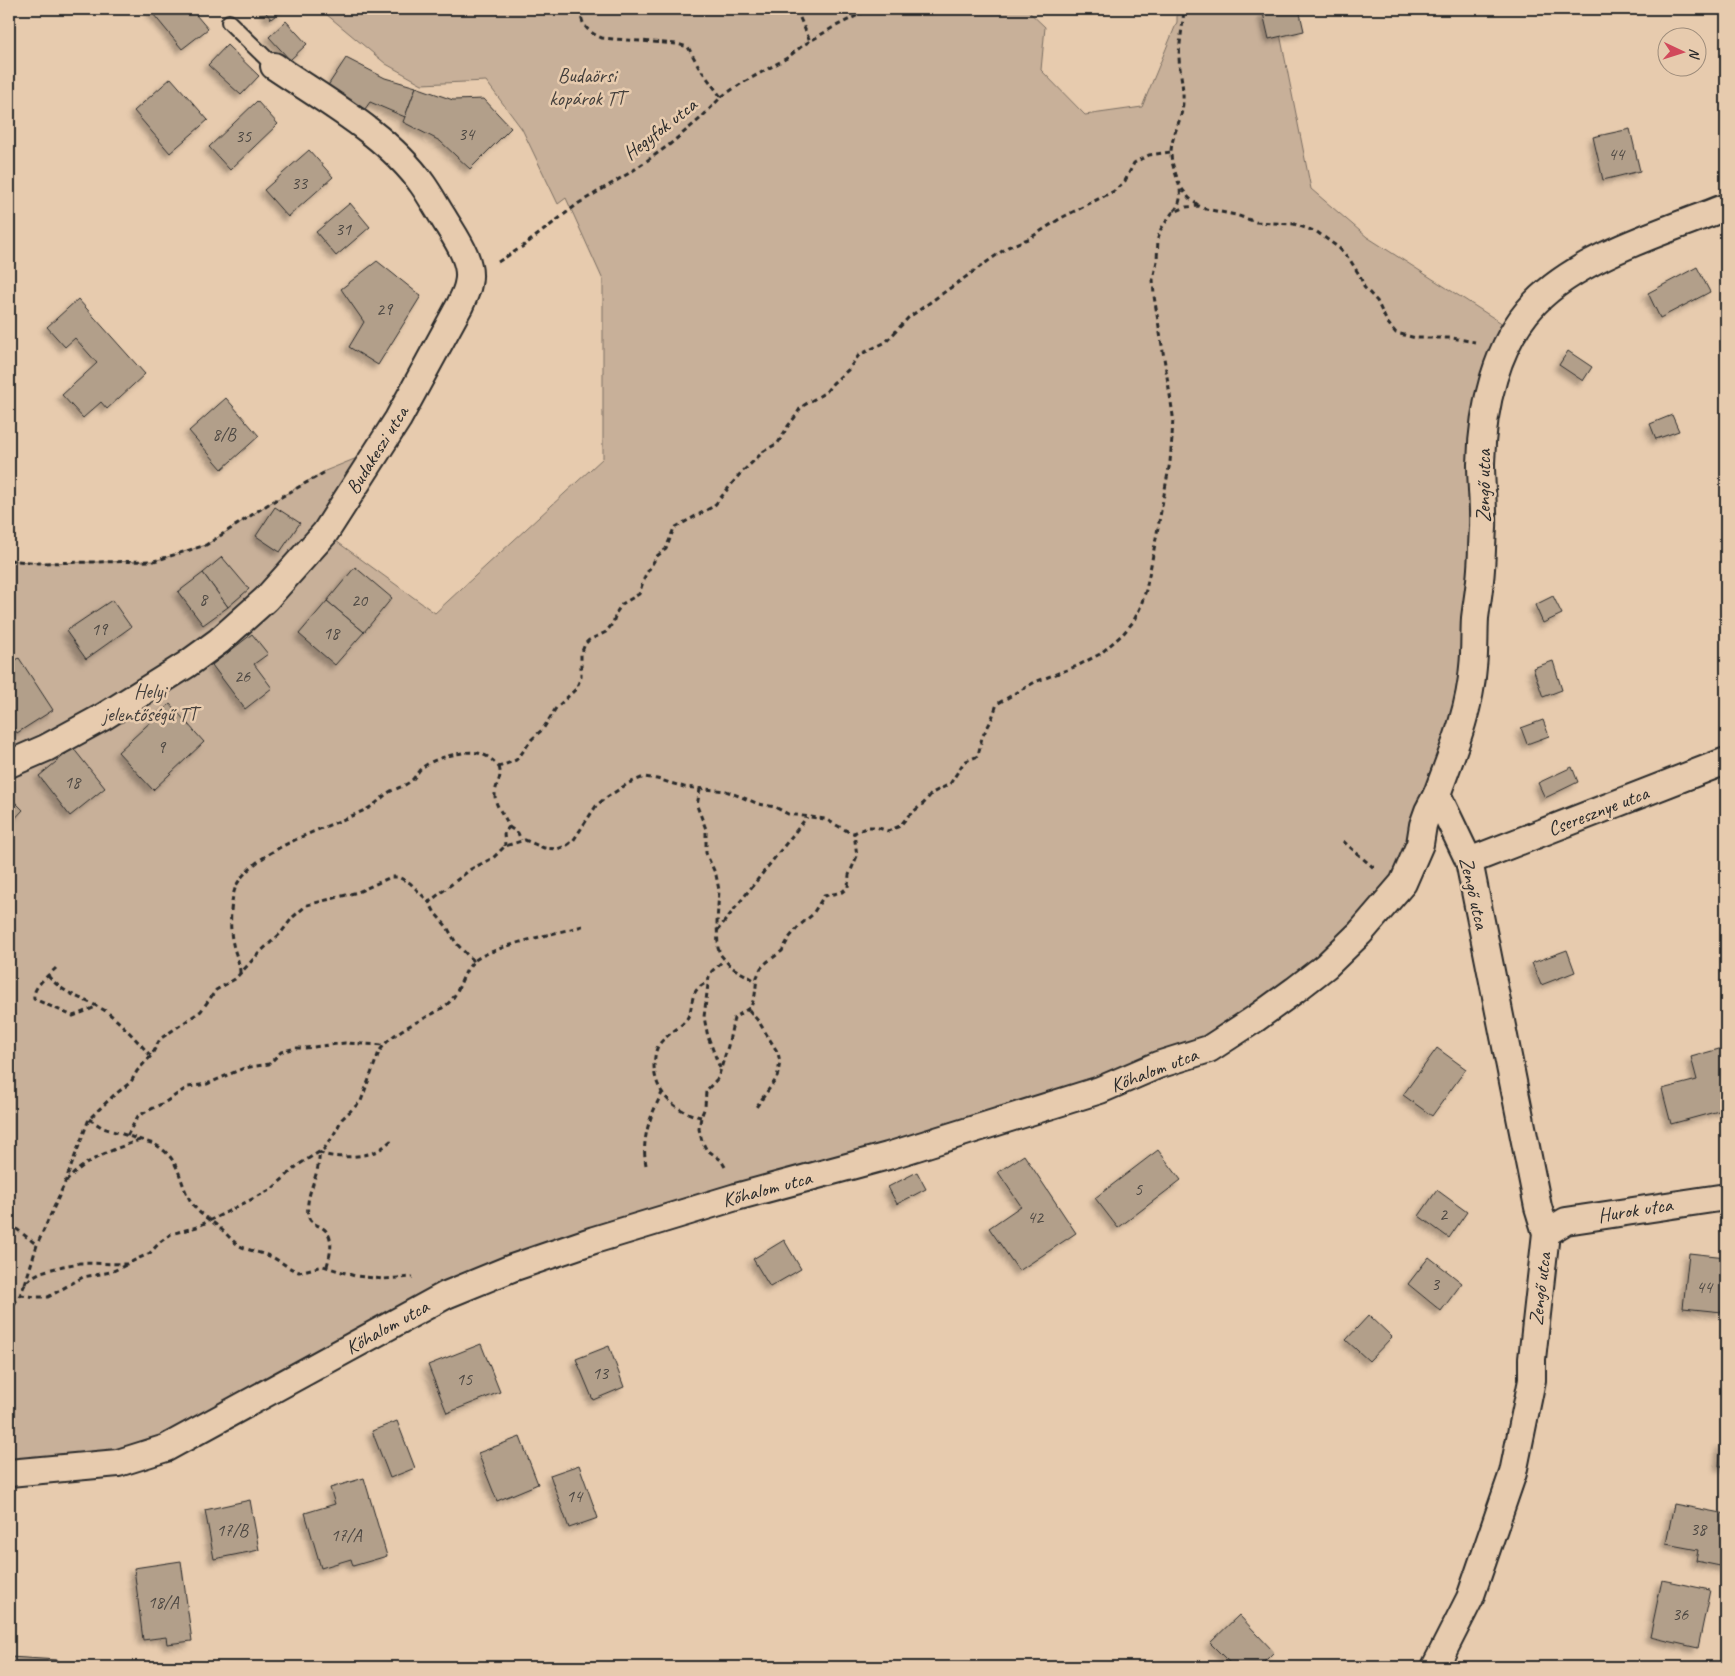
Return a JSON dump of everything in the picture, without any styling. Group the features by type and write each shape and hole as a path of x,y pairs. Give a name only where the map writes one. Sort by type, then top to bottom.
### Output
{"street":[{"path":"274,66 377,137 403,161 422,184 455,238 467,262 469,273"},
{"name":"Zengő utca","path":"1435,1667 1470,1598 1513,1474 1532,1380 1533,1350 1546,1233 1536,1197 1469,861 1438,794 1468,700 1473,668 1475,619 1481,568 1483,519 1481,463 1486,408 1497,368 1514,331 1535,303 1565,278 1592,262 1726,207"},
{"name":"Budakeszi utca","path":"9,764 46,748 103,717 186,665 219,641 266,599 325,533 379,449 460,305 468,283 469,273"},
{"name":"Cseresznye utca","path":"1469,861 1726,761"},
{"name":"Kőhalom utca","path":"9,1473 118,1463 166,1448 446,1295 512,1268 594,1240 736,1197 888,1156 1100,1090 1158,1065 1209,1049 1255,1019 1326,966 1360,933 1403,883 1420,844 1428,812 1438,794"},
{"name":"Hurok utca","path":"1546,1233 1566,1220 1726,1196"}],"lane":[{"path":"229,22 274,66"}],"path":[{"path":"581,9 583,24 591,34 602,38 677,44 688,47 699,67 721,97"},
{"path":"800,9 800,18 810,41"},
{"name":"Hegyfok utca","path":"469,273 481,270 510,255 579,203 631,172 701,118 721,97 753,75 787,58 832,28 870,9"},
{"path":"1184,9 1179,55 1180,80 1184,101 1171,152 1172,165 1180,186 1189,198 1206,209 1236,215 1256,222 1299,225 1327,238 1350,260 1366,290 1380,306 1391,328 1402,335 1416,338 1452,338 1475,342 1498,332 1514,331"},
{"path":"499,767 519,757 532,739 543,729 556,708 576,689 581,677 580,654 585,644 606,632 613,623 616,613 622,604 639,594 645,576 657,556 666,549 672,530 714,506 740,475 764,451 778,443 800,407 826,392 848,370 859,355 886,342 908,318 1008,247 1030,238 1061,218 1114,191 1125,181 1134,163 1149,155 1171,152"},
{"path":"429,902 472,869 493,858 505,846 521,840 528,840 549,849 566,846 572,841 596,806 604,799 644,777 684,787 726,791 754,803 775,807 788,814 825,819 846,831 854,833 868,826 888,831 900,826 932,793 950,784 964,762 978,756 982,737 992,721 997,704 1035,682 1077,666 1100,654 1123,634 1133,622 1146,590 1170,462 1173,416 1153,279 1158,238 1161,229 1179,204 1180,186"},
{"path":"1172,213 1186,207 1199,206"},
{"path":"9,560 38,563 154,561 206,545 267,505 334,468"},
{"path":"240,973 239,960 232,943 231,914 236,886 244,874 258,861 302,837 368,809 391,791 410,782 423,767 431,762 454,754 471,752 486,755 499,767 500,777 495,797 501,814 508,822 509,827 518,833 521,840"},
{"path":"700,789 697,806 706,829 706,853 716,875 720,890 717,931 718,948 724,960 738,972 756,981"},
{"path":"717,931 807,816"},
{"path":"505,846 504,833 509,827"},
{"path":"736,1197 722,1160 706,1149 702,1141 699,1129 705,1107 706,1091 718,1078 734,1018 749,1010 755,1000 756,981 761,968 782,952 789,938 812,915 824,896 842,892 848,887 849,875 857,856 854,833"},
{"path":"1344,842 1380,872 1403,883"},
{"path":"9,1312 25,1284 38,1245 64,1185 88,1119 131,1082 137,1071 152,1056 160,1039 201,1011 216,990 230,982 240,973 280,934 307,904 358,892 398,877 410,883 429,902 433,911 447,926 456,943 474,961"},
{"path":"20,1295 48,1297 83,1277 117,1270 150,1253 171,1234 197,1227 272,1189 298,1166 319,1152 332,1138 342,1118 361,1101 379,1052 384,1045 400,1031 438,1011 452,1000 474,961 481,956 506,947 586,925"},
{"path":"720,1069 705,1026 704,1008 708,982 712,971 724,960"},
{"path":"56,968 34,993 33,997 36,1001 73,1016 97,1007"},
{"path":"48,976 58,987 71,995 107,1012 152,1056"},
{"path":"701,1116 690,1114 677,1107 662,1093 654,1072 656,1049 664,1039 687,1019 694,994 701,986 708,982"},
{"path":"749,1010 759,1022 778,1053 780,1062 777,1078 754,1110"},
{"path":"127,1136 138,1116 188,1088 207,1084 244,1068 269,1064 281,1052 294,1048 345,1043 384,1045"},
{"path":"646,1165 644,1153 646,1131 662,1093"},
{"path":"88,1119 103,1128 154,1144 168,1154 179,1172 193,1206 241,1246 266,1255 295,1271 303,1272 326,1266 355,1276 383,1279 402,1277 423,1279 446,1295"},
{"path":"319,1152 336,1157 369,1154 378,1150 393,1138"},
{"path":"64,1185 79,1168 140,1140"},
{"path":"319,1152 319,1169 310,1194 308,1215 312,1223 322,1228 328,1234 331,1244 326,1266"},
{"path":"9,1222 38,1245"},
{"path":"25,1284 41,1272 63,1266 80,1263 127,1264"}],"green space":[{"path":"320,9 1026,9 1045,27 1041,70 1085,115 1142,107 1177,22 1177,9 1275,9 1311,189 1367,237 1514,331 1497,368 1473,668 1403,883 1209,1049 512,1268 166,1448 9,1473 9,560 38,563 154,561 206,545 267,505 325,471 379,449 325,533 435,613 603,458 603,280 566,198 558,204 522,129 486,81 422,84 386,64"}],"building":[{"path":"149,9 191,9 208,29 182,49"},
{"path":"263,9 284,9 271,19"},
{"path":"1282,9 1299,9 1304,31 1269,39 1263,13"},
{"path":"286,21 307,44 290,60 269,37"},
{"path":"227,45 259,76 241,95 208,65"},
{"path":"346,58 385,78 416,87 405,117 370,102 365,109 327,87"},
{"path":"171,78 208,120 170,153 134,111"},
{"path":"416,87 453,100 484,99 511,128 470,169 440,141 403,122"},
{"path":"257,101 278,124 230,170 209,147"},
{"path":"1630,129 1640,171 1603,180 1593,137"},
{"path":"309,150 333,177 288,217 264,190"},
{"path":"350,203 370,227 336,256 316,232"},
{"path":"377,261 421,296 378,365 349,347 364,322 341,289"},
{"path":"1697,267 1710,292 1660,318 1648,293"},
{"path":"78,299 145,374 107,409 101,402 83,418 62,395 97,363 75,338 65,347 47,327"},
{"path":"1568,351 1592,367 1583,381 1559,365"},
{"path":"226,398 259,436 222,469 189,431"},
{"path":"1672,415 1679,431 1656,439 1650,424"},
{"path":"275,507 300,523 280,552 256,536"},
{"path":"222,557 249,589 228,607 203,573"},
{"path":"355,567 392,598 364,632 327,601"},
{"path":"203,573 228,607 203,625 178,592"},
{"path":"1553,596 1562,614 1543,623 1535,605"},
{"path":"112,600 131,627 86,659 66,631"},
{"path":"327,601 364,632 335,665 299,634"},
{"path":"252,634 268,654 254,664 272,688 245,709 212,665"},
{"path":"19,658 53,710 17,733 9,720 9,665"},
{"path":"1553,661 1562,690 1543,697 1533,668"},
{"path":"170,704 204,742 153,790 118,752"},
{"path":"1543,720 1549,736 1527,744 1521,728"},
{"path":"73,748 105,788 70,816 39,776"},
{"path":"1572,767 1578,782 1545,798 1538,783"},
{"path":"9,796 23,810 9,825"},
{"path":"1567,950 1575,972 1541,985 1532,963"},
{"path":"1726,1047 1726,1109 1671,1124 1662,1089 1697,1080 1691,1057"},
{"path":"1437,1048 1466,1069 1432,1116 1403,1095"},
{"path":"1158,1150 1181,1180 1118,1228 1095,1198"},
{"path":"1024,1155 1076,1233 1019,1271 989,1228 1021,1206 998,1172"},
{"path":"917,1172 926,1189 897,1204 888,1187"},
{"path":"1437,1190 1467,1212 1449,1238 1419,1216"},
{"path":"784,1240 801,1269 770,1287 753,1259"},
{"path":"1689,1253 1726,1257 1722,1312 1683,1308"},
{"path":"1429,1257 1462,1283 1441,1311 1408,1284"},
{"path":"1369,1315 1392,1337 1369,1361 1346,1340"},
{"path":"481,1344 500,1392 447,1413 428,1365"},
{"path":"609,1346 624,1387 593,1400 576,1359"},
{"path":"397,1421 415,1468 390,1478 372,1431"},
{"path":"520,1437 538,1484 497,1501 478,1453"},
{"path":"1721,1444 1726,1445 1726,1466 1719,1466"},
{"path":"579,1465 598,1518 569,1528 550,1475"},
{"path":"364,1478 387,1556 353,1566 351,1559 321,1568 305,1513 335,1504 330,1488"},
{"path":"250,1500 259,1550 214,1559 205,1510"},
{"path":"1674,1504 1726,1514 1725,1567 1696,1561 1698,1550 1666,1544"},
{"path":"181,1561 192,1641 167,1644 166,1637 143,1640 134,1568"},
{"path":"1662,1580 1710,1590 1698,1648 1650,1637"},
{"path":"1239,1615 1274,1652 1259,1667 1234,1667 1210,1643"},
{"path":"10,1657 58,1660 58,1667 10,1667"}],"park label":[{"name":"Budaörsi kopárok TT","path":"587,86"},
{"name":"Helyi jelentőségű TT","path":"150,702"}]}
